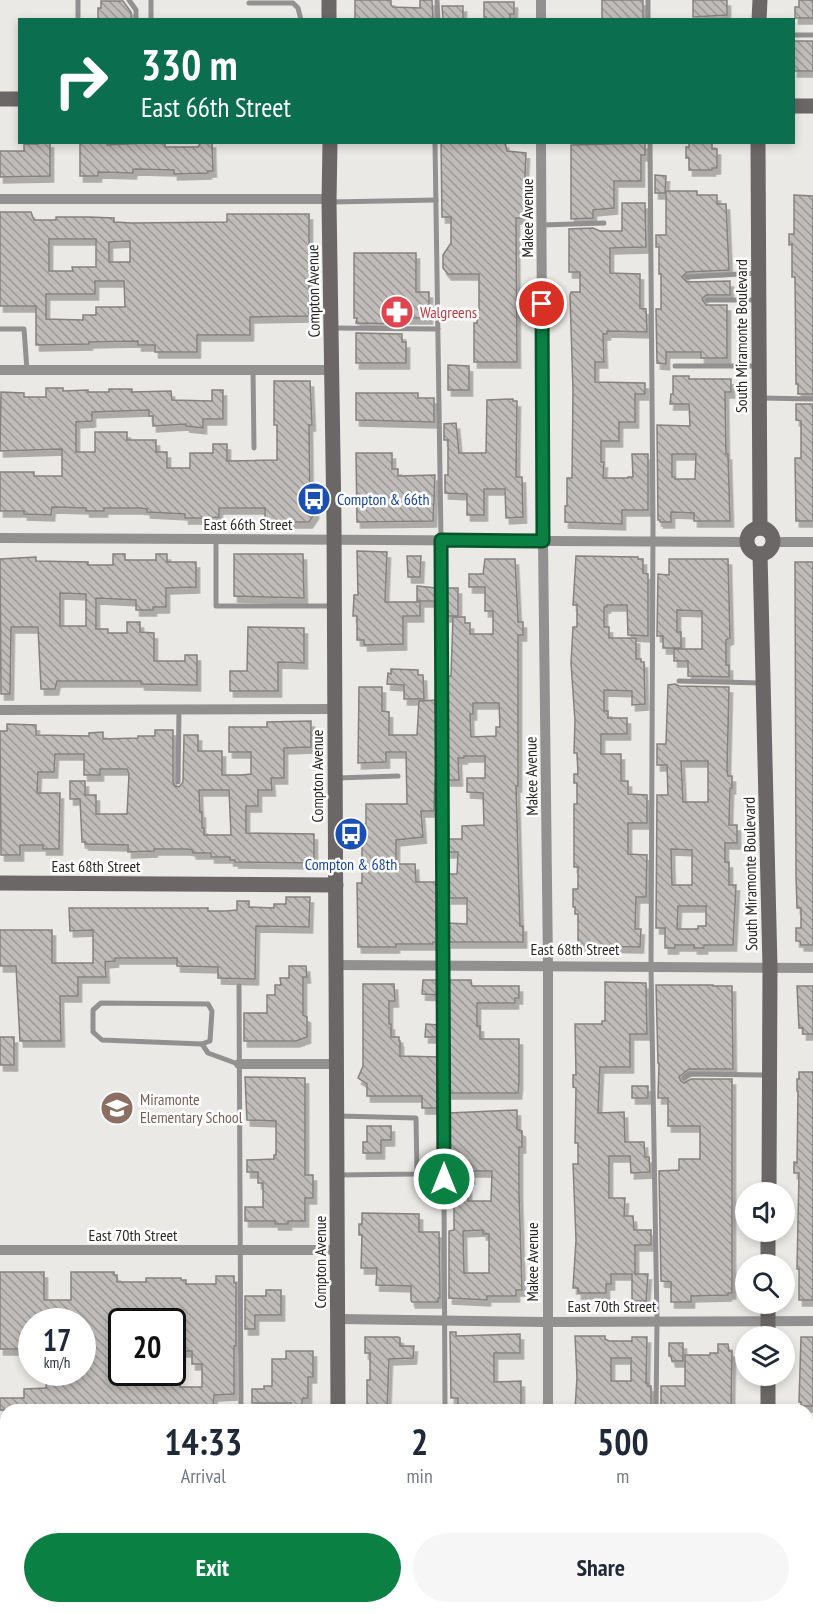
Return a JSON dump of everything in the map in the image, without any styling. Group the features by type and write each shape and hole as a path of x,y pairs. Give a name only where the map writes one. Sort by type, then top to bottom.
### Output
{"street":[{"path":"328,0 329,18"},
{"path":"541,0 541,18"},
{"path":"759,18 760,0"},
{"path":"0,99 18,99"},
{"path":"795,106 813,106"},
{"name":"Compton Avenue","path":"330,144 338,1404"},
{"name":"Makee Avenue","path":"542,144 543,541 548,968 548,1404"},
{"name":"South Miramonte Boulevard","path":"758,144 760,528"},
{"path":"0,199 329,200"},
{"path":"0,370 332,370"},
{"path":"760,528 768,531 773,542 767,552 760,554 753,552 747,542 749,534 760,528"},
{"name":"East 66th Street","path":"0,538 747,542"},
{"path":"773,542 813,542"},
{"name":"South Miramonte Boulevard","path":"760,554 770,968 769,1182"},
{"path":"0,710 335,709"},
{"name":"East 68th Street","path":"0,883 336,885"},
{"name":"East 68th Street","path":"336,965 813,968"},
{"path":"239,1064 337,1065"},
{"name":"East 70th Street","path":"0,1250 338,1250"},
{"path":"768,1314 768,1326"},
{"name":"East 70th Street","path":"339,1319 547,1322 813,1321"},
{"path":"768,1386 768,1404"}],"lane":[{"path":"78,0 78,18"},
{"path":"129,0 136,10 136,18"},
{"path":"151,0 151,18"},
{"path":"437,0 438,18"},
{"path":"648,0 648,18"},
{"path":"249,3 293,3 298,8 300,18"},
{"path":"795,35 813,35"},
{"path":"435,144 441,540 445,1404"},
{"path":"650,144 653,541 651,968 657,1321 656,1404"},
{"path":"329,200 436,200"},
{"path":"542,225 604,223"},
{"path":"687,277 759,273"},
{"path":"707,300 759,300"},
{"path":"331,327 438,329"},
{"path":"0,328 24,328 27,370"},
{"path":"675,366 759,366"},
{"path":"253,370 254,448"},
{"path":"759,398 813,399"},
{"path":"216,539 216,606 334,606"},
{"path":"679,681 763,683"},
{"path":"178,710 178,782"},
{"path":"335,778 398,776"},
{"path":"239,986 241,1404"},
{"path":"101,1003 208,1004 212,1011 210,1041 202,1044 102,1040 93,1032 93,1010 101,1003"},
{"path":"202,1044 208,1053 239,1064"},
{"path":"684,1078 689,1074 769,1075"},
{"path":"337,1116 416,1118 417,1174 338,1175"},
{"path":"253,1614 284,1614"}],"building":[{"path":"355,0 391,0 393,7 420,8 420,0 432,0 433,18 355,18"},
{"path":"602,0 643,0 643,18 602,18"},
{"path":"693,0 727,0 727,15 693,17"},
{"path":"799,0 813,0 813,18 795,18 795,7 799,7"},
{"path":"101,1 123,1 131,12 131,18 98,18 98,8 101,8"},
{"path":"484,2 514,2 514,14 510,14 510,18 484,17"},
{"path":"442,6 463,6 463,18 443,18"},
{"path":"795,41 813,41 813,71 795,71"},
{"path":"24,144 50,144 50,176 0,177 0,151 24,151"},
{"path":"80,144 165,144 165,147 198,147 200,144 212,144 213,171 208,171 208,173 174,174 174,170 135,169 133,173 98,172 98,176 80,176"},
{"path":"441,144 505,144 507,151 526,153 523,218 516,218 517,362 474,362 474,323 477,323 477,310 479,310 479,274 448,274 443,268 443,255 451,243 451,217 442,217"},
{"path":"645,144 645,155 641,155 641,181 614,181 614,208 593,210 593,218 571,219 571,145"},
{"path":"689,144 712,144 712,149 717,149 717,168 689,170 686,147 689,147"},
{"path":"655,175 666,176 665,193 655,193"},
{"path":"666,191 697,191 697,195 717,195 717,204 726,204 729,270 687,272 682,277 687,282 730,281 730,295 706,295 702,299 706,305 727,305 727,358 701,358 701,352 666,352 666,364 657,363 656,309 661,309 661,274 659,274 659,247 656,247 656,235 666,235"},
{"path":"794,195 813,196 813,394 798,394 798,384 796,384 795,277 792,277 792,244 789,245 789,234 794,234"},
{"path":"622,203 645,203 646,247 610,248 610,273 640,274 640,308 646,309 647,332 607,331 607,334 603,334 604,362 595,362 595,382 645,383 645,394 635,394 635,422 619,422 619,441 601,441 601,462 604,462 603,478 628,478 633,477 632,454 648,454 648,510 622,510 622,524 565,522 567,478 572,478 573,391 570,295 571,292 580,292 580,272 569,272 569,229 593,228 600,231 622,231"},
{"path":"0,212 31,212 34,220 89,217 114,218 114,222 132,223 227,222 227,214 309,214 309,316 250,317 250,335 197,335 197,352 155,352 155,345 138,345 138,341 36,345 36,306 0,306","holes":["49,239 96,239 96,267 72,267 73,271 49,271","130,241 130,262 109,262 109,242","95,281 124,281 125,307 96,307 96,315 83,315 83,320 46,319 46,294 95,294"]},
{"name":"Walgreens","path":"354,253 416,253 416,292 429,292 429,318 402,318 402,324 356,323 357,318 354,318"},
{"path":"356,333 402,334 402,342 406,342 406,363 356,363"},
{"path":"448,365 469,366 469,390 448,390"},
{"path":"673,376 689,376 689,379 731,379 731,392 725,392 730,521 694,521 694,513 671,512 671,522 658,520 657,425 690,426 689,404 670,404 671,394 673,394","holes":["672,454 696,454 695,479 672,477"]},
{"path":"274,381 310,381 312,425 309,425 310,500 315,513 309,522 265,522 265,508 219,508 219,517 207,518 185,518 185,514 147,512 147,509 140,508 104,508 104,511 86,511 86,508 52,507 51,515 24,514 24,511 0,511 0,472 34,472 34,476 62,476 62,449 0,451 1,392 24,393 24,397 46,397 46,388 63,388 63,391 88,390 88,392 132,389 132,392 171,391 172,400 212,401 212,390 223,390 223,419 203,419 203,428 186,426 186,424 153,426 153,416 149,416 149,410 92,412 92,421 76,422 76,452 95,452 95,432 127,432 127,440 156,440 156,452 167,452 167,468 190,468 190,453 213,453 213,444 227,444 227,461 277,460"},
{"path":"356,393 418,393 418,398 434,398 434,422 356,420"},
{"path":"513,399 517,401 516,477 522,477 523,517 506,518 505,489 484,489 484,515 467,515 467,494 445,493 445,475 448,475 448,440 444,440 444,424 456,423 459,453 486,453 487,400"},
{"path":"796,404 813,404 813,521 796,521 795,458 801,458 801,421 796,420"},
{"path":"356,453 392,453 392,469 398,469 398,476 435,475 433,521 357,522"},
{"path":"357,551 387,552 385,602 420,602 420,616 403,616 403,644 364,645 364,640 357,640 357,616 353,616 354,595 358,595"},
{"path":"113,554 125,554 125,560 156,560 156,554 167,554 167,562 196,562 196,587 166,588 166,607 136,610 136,600 96,598 96,629 108,629 108,633 127,633 127,622 140,622 140,632 154,633 154,661 185,661 185,655 197,655 197,685 141,684 141,681 57,681 55,689 41,689 38,627 11,627 10,694 1,694 0,559 36,557 36,561 113,565","holes":["60,593 86,594 86,626 60,626"]},
{"path":"234,554 303,554 304,598 234,596"},
{"path":"407,556 421,556 420,577 408,577"},
{"path":"576,556 638,557 638,559 643,559 643,573 648,574 648,636 628,635 627,605 604,607 604,627 609,627 609,638 636,638 636,659 644,662 645,704 632,705 632,691 604,690 604,711 608,711 608,718 627,718 627,734 601,734 601,754 621,754 621,781 628,781 628,794 647,795 647,823 628,823 628,854 647,855 646,897 636,897 635,929 641,929 640,947 578,946 578,914 575,914 575,907 573,907 573,889 578,889 578,867 574,867 574,804 577,804 577,783 574,783 574,774 578,774 577,753 574,753 575,721 571,663 573,627 577,627 577,605 573,605"},
{"path":"485,559 515,559 518,622 523,622 523,635 518,635 518,786 516,786 520,926 523,926 523,942 448,942 448,923 467,924 467,898 448,898 448,874 457,874 458,852 447,852 447,839 462,839 462,826 484,825 483,793 467,792 467,778 485,778 485,756 458,758 459,780 447,780 447,676 451,676 453,617 465,617 465,623 470,623 470,634 493,634 493,611 485,611 485,587 469,587 469,574 483,574","holes":["473,703 499,703 500,727 496,727 496,736 471,737 470,714 473,714"]},
{"path":"669,559 728,559 730,638 726,640 726,665 729,665 729,677 688,676 688,661 674,661 674,649 702,649 702,611 677,610 677,632 681,632 681,648 663,648 663,636 657,636 658,574 669,575"},
{"path":"795,562 813,562 813,945 801,945 800,941 796,941 796,928 801,928 801,908 797,908 796,876"},
{"path":"417,586 436,588 436,601 417,601"},
{"path":"446,588 458,588 458,616 446,616"},
{"path":"248,627 304,628 304,663 278,662 278,691 230,691 230,671 247,671"},
{"path":"391,669 418,670 418,675 423,675 424,699 404,699 404,685 387,684 388,673 391,674"},
{"path":"668,685 729,687 727,770 728,776 732,776 732,788 730,788 729,825 737,825 737,843 725,843 725,862 729,862 729,885 736,885 733,945 704,945 704,948 694,948 694,945 675,945 675,948 665,948 665,928 656,928 657,795 668,795 667,765 657,765 657,744 666,744","holes":["681,761 708,761 708,802 683,802","671,849 692,850 692,885 672,885","678,906 706,906 706,926 698,926 698,929 677,929"]},
{"path":"359,687 382,687 382,711 389,712 389,735 417,735 419,701 437,700 437,780 435,780 434,811 421,811 423,837 396,840 396,864 415,864 416,882 438,882 436,919 438,942 433,942 433,944 358,947 357,883 362,883 362,824 366,824 366,804 407,804 406,752 386,752 386,762 358,763"},
{"path":"311,721 311,747 284,748 284,778 271,778 272,790 258,790 258,806 246,806 246,833 314,834 314,863 235,862 235,860 230,860 230,857 211,857 211,853 193,853 192,850 187,849 128,852 128,845 85,844 82,842 80,799 70,799 70,781 85,781 85,795 96,795 96,814 127,814 129,774 127,769 100,769 100,775 84,775 84,754 55,754 54,772 38,772 37,793 60,793 59,849 43,849 43,845 20,845 20,855 1,855 0,731 7,731 7,724 36,725 36,735 89,736 89,733 103,732 103,739 155,736 155,730 173,730 173,782 179,787 183,782 184,735 198,735 198,751 222,751 222,775 251,774 251,752 229,752 229,727 267,727 267,722","holes":["199,790 229,790 231,835 204,835"]},
{"path":"286,897 310,897 309,927 256,926 255,979 218,978 218,967 177,966 177,958 115,958 115,961 105,962 106,977 78,977 78,996 60,996 61,1041 20,1041 16,966 0,966 0,930 52,930 52,963 93,963 93,930 70,931 69,908 208,908 208,911 226,911 237,910 237,901 249,901 249,907 274,908 274,904 286,904"},
{"path":"289,966 306,966 307,977 303,977 303,1015 307,1017 307,1037 296,1041 244,1041 244,1013 267,1013 267,995 275,995 275,985 281,985 280,978 289,978"},
{"path":"423,980 438,980 438,995 422,994"},
{"path":"448,980 471,980 472,986 519,986 519,998 515,998 515,1003 477,1003 477,1026 480,1026 480,1039 519,1039 518,1093 448,1093"},
{"path":"605,982 646,983 647,1034 630,1034 630,1067 600,1067 598,1113 624,1112 625,1142 644,1142 645,1157 649,1157 650,1172 631,1173 630,1156 609,1156 609,1198 625,1198 624,1216 633,1216 634,1230 651,1230 651,1245 635,1245 635,1274 648,1274 646,1301 633,1301 632,1274 611,1274 611,1284 606,1284 606,1293 578,1293 578,1288 573,1288 576,1240 573,1164 578,1164 578,1143 575,1143 576,1088 573,1087 573,1075 576,1075 575,1024 602,1024 602,1021 605,1021"},
{"path":"363,984 394,984 395,1001 389,1001 389,1024 391,1024 391,1037 399,1037 400,1056 439,1057 437,1108 422,1108 422,1096 367,1096 367,1084 358,1078 363,1066"},
{"path":"656,985 732,986 733,1069 689,1069 679,1077 684,1083 691,1079 732,1079 732,1293 691,1296 691,1302 671,1302 671,1282 661,1281 659,1171 679,1170 679,1159 700,1159 700,1126 668,1126 668,1098 658,1098"},
{"path":"797,986 813,986 813,1034 803,1034 803,1028 799,1028"},
{"path":"426,1024 438,1025 438,1037 425,1037"},
{"path":"0,1037 14,1037 14,1065 0,1065"},
{"path":"799,1072 813,1072 813,1300 799,1300 799,1269 797,1269 799,1173 794,1173 794,1162 797,1163 797,1079 799,1079"},
{"path":"245,1077 305,1078 305,1175 313,1175 313,1198 305,1198 305,1221 275,1224 275,1221 245,1221 245,1207 263,1207 263,1183 258,1183 258,1172 247,1172 247,1160 274,1159 276,1121 247,1120"},
{"path":"632,1086 648,1086 648,1098 632,1098"},
{"path":"517,1110 517,1129 522,1131 522,1147 519,1147 519,1193 522,1290 516,1290 516,1296 487,1296 487,1300 449,1298 449,1231 454,1230 454,1197 451,1197 449,1113","holes":["471,1171 492,1171 491,1201 468,1201 468,1178 471,1178","483,1230 483,1234 489,1234 489,1273 464,1273 463,1231"]},
{"path":"367,1126 391,1126 391,1140 381,1140 381,1153 363,1153 363,1142 367,1142"},
{"path":"362,1213 419,1214 419,1232 439,1232 440,1298 438,1302 412,1302 411,1286 376,1285 377,1268 361,1268 362,1235 359,1235 359,1224 362,1224"},
{"path":"0,1272 44,1272 44,1300 71,1300 71,1272 114,1272 114,1275 117,1275 117,1282 146,1282 146,1278 181,1278 181,1280 186,1280 186,1284 216,1284 216,1276 234,1276 236,1346 234,1346 234,1394 214,1395 213,1404 0,1404 0,1398 24,1398 24,1389 46,1388 46,1386 96,1386 96,1308 18,1308 18,1349 0,1349"},
{"path":"266,1290 281,1290 281,1315 255,1315 255,1329 245,1329 245,1296 266,1296"},
{"path":"450,1332 456,1332 456,1336 520,1334 520,1353 494,1353 494,1382 521,1381 521,1404 458,1404 458,1398 451,1398"},
{"path":"575,1336 605,1336 605,1339 609,1341 632,1341 632,1337 647,1337 646,1383 651,1386 651,1404 575,1404","holes":["611,1358 631,1358 631,1381 611,1381"]},
{"path":"365,1337 398,1337 400,1346 414,1346 413,1358 389,1359 387,1404 367,1404 370,1353 365,1353"},
{"path":"801,1337 813,1337 813,1404 799,1402"},
{"path":"669,1343 683,1343 683,1361 672,1361 669,1356"},
{"path":"718,1344 728,1344 729,1351 732,1351 731,1404 661,1404 661,1386 685,1386 685,1355 718,1353"},
{"path":"286,1351 313,1351 313,1377 308,1377 308,1398 303,1398 302,1404 252,1403 252,1389 272,1386 272,1359 286,1359"}],"place":[{"name":"Walgreens","path":"397,312"},
{"name":"Compton & 66th","path":"314,499"},
{"name":"Compton & 68th","path":"351,834"},
{"name":"Miramonte Elementary School","path":"117,1108"}],"route":[{"path":"444,1179 441,540 543,541 542,304"}]}
